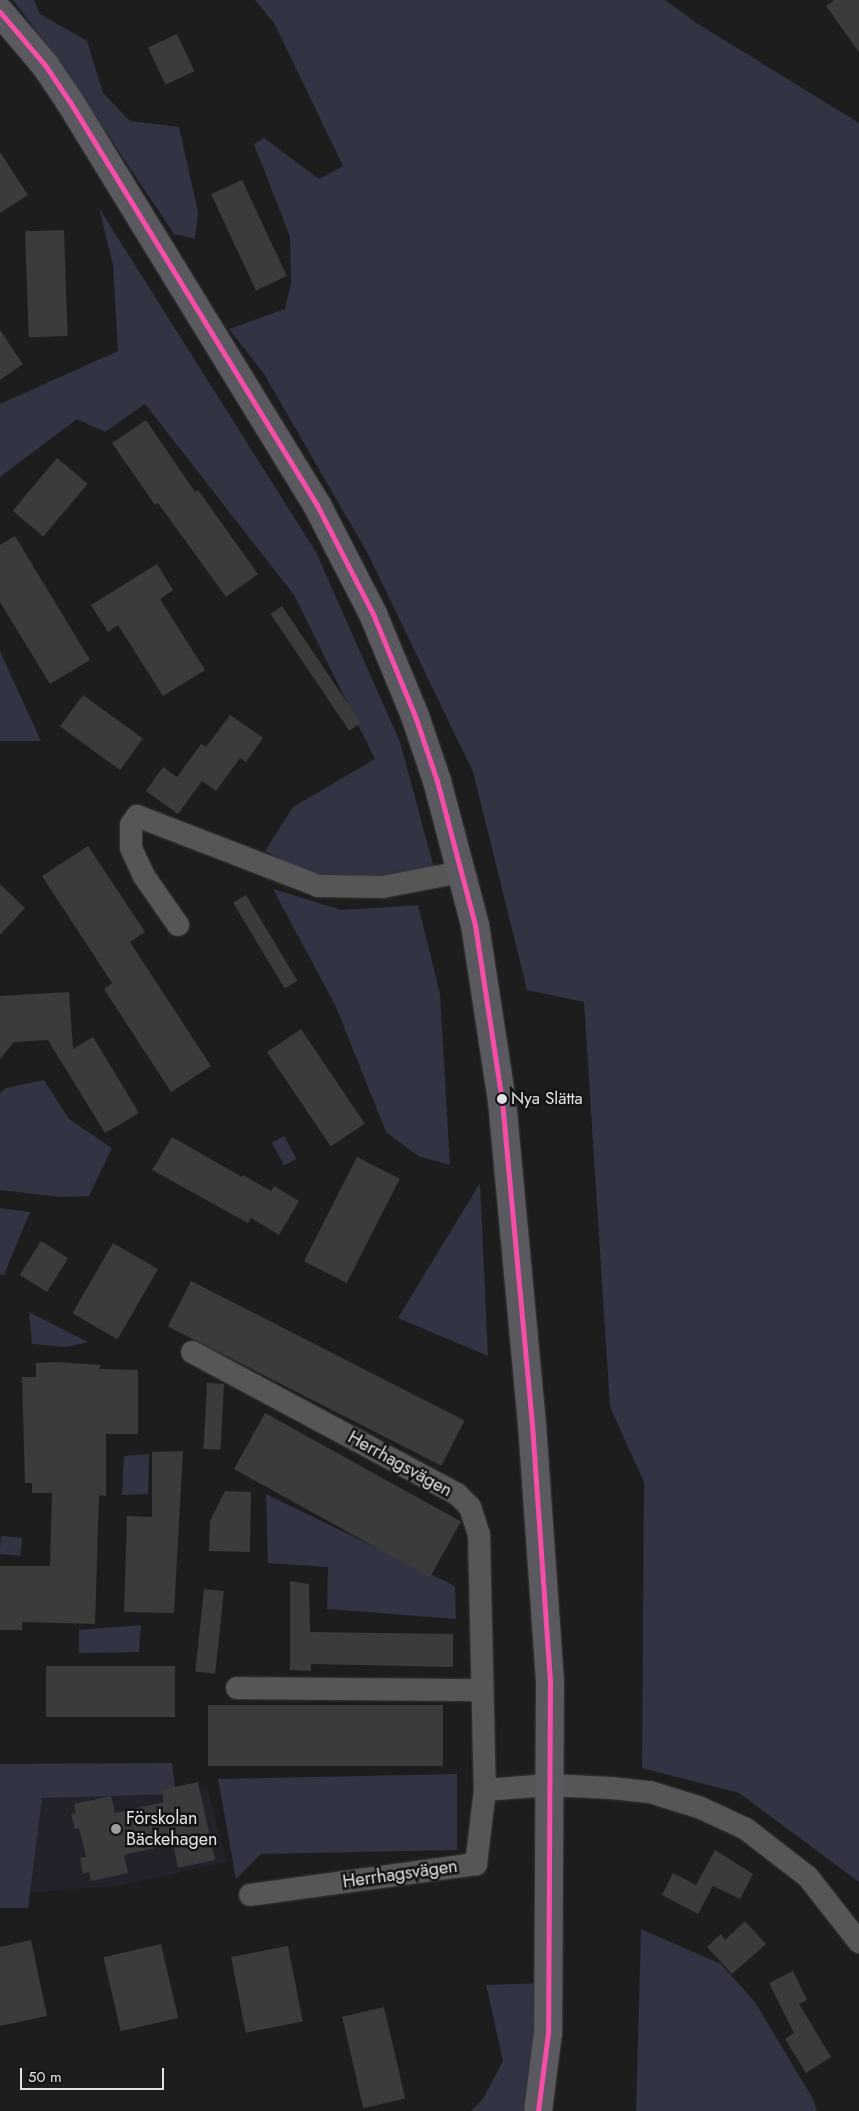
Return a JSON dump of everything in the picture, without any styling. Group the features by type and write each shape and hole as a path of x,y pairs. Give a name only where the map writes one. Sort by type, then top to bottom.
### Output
{"street":[{"path":"0,12 45,65 70,102 317,505 373,614 415,716 461,872 485,977 513,1219 544,1570 552,1746 549,1785 548,2034 538,2111"},
{"path":"178,925 144,876 131,848 131,825 137,816 318,886 383,887 461,872"},
{"name":"Herrhagsvägen","path":"192,1352 457,1494 470,1507 479,1534 480,1690 484,1790 476,1864 250,1896"},
{"path":"237,1688 480,1690"},
{"path":"484,1790 549,1785 611,1788 674,1798 746,1829 808,1877 859,1942"}],"shaded area":[{"path":"13,0 34,0 40,14 87,41 103,93 130,121 179,127 198,212 195,239 174,234 59,62"},
{"path":"255,0 665,0 698,24 859,123 859,1882 739,1793 642,1768 644,1482 610,1407 584,1002 527,990 473,772 368,554 264,374 229,329 285,309 291,283 290,237 254,144 264,138 319,179 343,166 274,23"},
{"path":"99,208 316,552 400,742 434,868 355,883 307,874 265,851 293,807 375,759 294,595 145,404 105,432 77,419 0,477 0,404 118,351 113,265"},
{"path":"0,651 41,741 0,741"},
{"path":"273,889 342,910 418,905 440,994 450,1165 418,1156 386,1132 336,1007"},
{"path":"44,1080 69,1119 112,1148 89,1196 60,1197 0,1190 0,1093 6,1088"},
{"path":"284,1136 297,1159 284,1166 272,1143"},
{"path":"480,1183 488,1356 398,1318"},
{"path":"0,1208 30,1212 4,1275 0,1274"},
{"path":"29,1312 88,1342 66,1347 32,1344"},
{"path":"149,1454 148,1494 122,1495 124,1456"},
{"path":"266,1494 455,1586 456,1619 327,1609 328,1567 268,1563"},
{"path":"1,1536 22,1538 20,1556 0,1554"},
{"path":"141,1625 139,1652 79,1653 79,1630"},
{"path":"172,1763 176,1794 42,1798 28,1908 0,1908 0,1764"},
{"path":"457,1774 457,1850 261,1854 236,1879 218,1779"},
{"name":"Förskolan Bäckehagen","path":"207,1787 227,1862 123,1885 8,1895 17,1797"},
{"path":"641,1929 721,1964 755,2002 813,2099 817,2111 636,2111"},
{"path":"542,1983 523,2111 471,2111 483,2099 503,2061 486,1985"}],"building":[{"path":"834,0 859,0 859,52 826,6"},
{"path":"177,34 194,71 165,85 148,48"},
{"path":"0,152 28,195 0,213"},
{"path":"242,180 287,276 256,290 211,194"},
{"path":"64,230 68,336 29,337 25,231"},
{"path":"0,330 23,364 0,380"},
{"path":"146,420 195,492 198,490 258,574 226,597 158,503 155,505 112,443"},
{"path":"57,458 88,484 43,537 13,511"},
{"path":"15,536 90,660 50,684 0,602 0,545"},
{"path":"157,564 173,590 160,599 205,670 163,696 118,625 108,632 91,605"},
{"path":"282,606 361,723 349,731 270,614"},
{"path":"83,695 143,738 120,770 60,727"},
{"path":"230,715 263,738 246,762 240,758 216,791 202,781 178,814 146,791 163,767 177,777 201,744 206,747"},
{"path":"88,846 145,932 130,942 211,1066 171,1092 104,989 112,983 42,876"},
{"path":"0,884 25,908 0,935"},
{"path":"246,895 298,981 285,988 233,903"},
{"path":"69,992 73,1049 93,1037 139,1113 105,1133 48,1040 14,1042 0,1059 0,996"},
{"path":"301,1029 365,1124 331,1146 267,1052"},
{"path":"172,1137 242,1177 243,1175 271,1191 274,1186 299,1201 279,1235 251,1218 248,1223 152,1170"},
{"path":"357,1157 400,1179 347,1283 304,1261"},
{"path":"41,1241 68,1258 47,1292 20,1275"},
{"path":"113,1243 158,1269 118,1339 72,1313"},
{"path":"191,1281 465,1420 441,1466 168,1326"},
{"path":"55,1362 101,1365 99,1369 138,1370 138,1434 106,1434 106,1496 99,1495 95,1624 22,1622 22,1630 0,1630 0,1566 50,1566 52,1493 32,1493 32,1483 25,1483 22,1377 36,1377 36,1363"},
{"path":"207,1383 224,1384 221,1450 204,1449"},
{"path":"265,1413 461,1522 430,1578 234,1469"},
{"path":"183,1451 174,1613 124,1612 127,1516 152,1517 152,1452"},
{"path":"225,1491 251,1492 250,1552 209,1551 210,1521"},
{"path":"290,1581 309,1584 310,1632 453,1634 453,1667 311,1664 311,1671 290,1670"},
{"path":"204,1589 224,1591 215,1674 195,1672"},
{"path":"46,1666 175,1666 175,1717 46,1717"},
{"path":"208,1705 443,1705 443,1766 208,1766"},
{"path":"198,1782 215,1860 178,1868 173,1844 124,1855 128,1873 91,1881 89,1872 83,1874 80,1858 86,1857 79,1828 75,1829 71,1814 76,1813 74,1804 111,1796 115,1813 164,1802 161,1790"},
{"path":"715,1850 753,1874 740,1899 713,1886 698,1914 662,1895 673,1873 696,1885"},
{"path":"745,1921 766,1944 732,1974 707,1947 721,1934 725,1940"},
{"path":"31,1940 47,2016 0,2026 0,1947"},
{"path":"161,1944 178,2018 121,2031 104,1957"},
{"path":"288,1946 303,2022 246,2033 231,1957"},
{"path":"793,1971 807,2000 799,2004 831,2057 806,2073 785,2039 794,2033 769,1983"},
{"path":"384,2007 405,2099 363,2108 342,2017"}],"transit line":[{"path":"0,12 45,65 70,102 317,505 373,614 415,716 437,781 475,925 502,1101 532,1424 550,1680 548,2033 538,2111"}],"place":[{"name":"Nya Slätta","path":"502,1099"},
{"name":"Förskolan Bäckehagen","path":"116,1829"}]}
